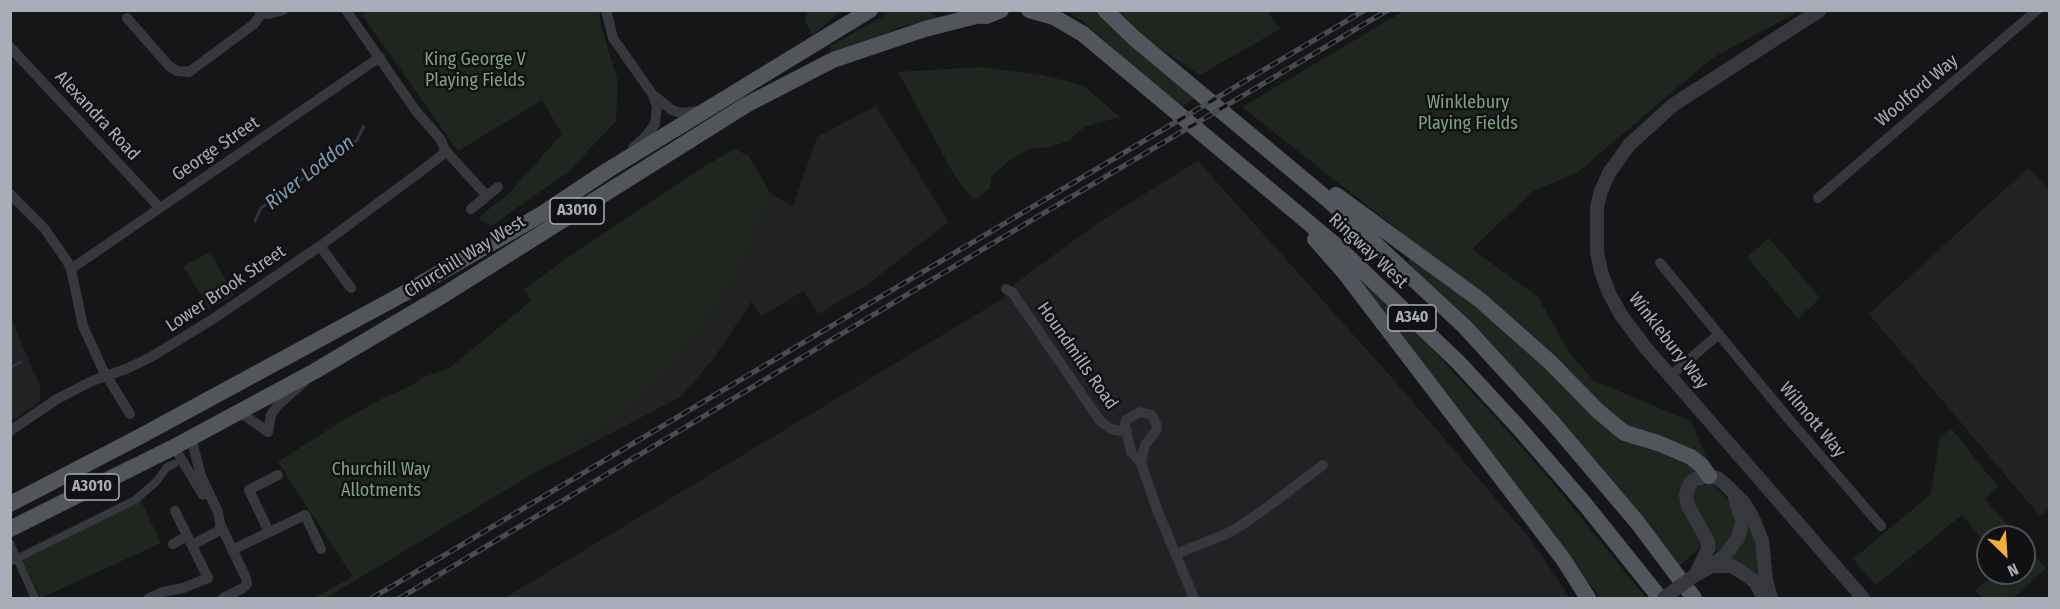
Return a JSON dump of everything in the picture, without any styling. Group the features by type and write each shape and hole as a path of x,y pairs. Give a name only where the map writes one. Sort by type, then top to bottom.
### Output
{"main road":[{"name":"Churchill Way West","path":"10,504 403,294 542,214 608,170 710,110 870,10"},
{"path":"954,10 961,14 976,16"},
{"path":"1000,11 1020,10"},
{"name":"Ringway West","path":"1029,10 1054,17 1083,33 1340,249 1459,363 1520,429 1662,598"},
{"name":"Ringway West","path":"1105,10 1134,38 1327,198 1465,327 1553,423 1614,495 1694,598"},
{"name":"Churchill Way West","path":"10,529 174,447 315,371 445,294 746,105 833,60 925,28 1000,11"},
{"path":"1250,134 1480,300 1550,362 1597,410 1625,433 1658,443 1691,458 1702,466 1709,476"},
{"path":"1286,204 1344,273 1563,559 1588,598"},
{"path":"179,415 191,437"},
{"path":"161,424 174,447"}],"street":[{"path":"127,18 169,66 177,71 189,72 254,24 261,12 273,14 283,10"},
{"path":"346,10 416,111 441,141 445,150 487,196"},
{"path":"606,10 613,38 653,94 672,110 681,112 710,110"},
{"name":"Winklebury Way","path":"1820,10 1666,111 1629,145 1609,173 1601,191 1597,207 1597,253 1609,293 1633,331 1863,598"},
{"name":"Woolford Way","path":"1818,198 2037,10"},
{"name":"Alexandra Road","path":"10,47 159,208"},
{"name":"George Street","path":"71,268 380,57"},
{"path":"608,170 653,129 657,107 653,94"},
{"name":"Lower Brook Street","path":"10,431 57,399 93,381 132,366 176,343 320,246 424,170 445,150"},
{"path":"471,209 498,187"},
{"path":"10,194 44,228 71,268 83,326 106,377 130,414"},
{"path":"320,246 351,288"},
{"name":"Wilmott Way","path":"1660,263 1787,417 1881,526"},
{"name":"Houndmills Road","path":"1006,289 1012,292 1100,421 1111,429 1120,431 1126,429"},
{"path":"1670,376 1719,334"},
{"path":"238,413 268,432 271,415 278,405 315,371"},
{"name":"Houndmills Road","path":"1141,463 1145,445 1156,431 1156,422 1152,415 1140,412 1126,420 1131,452 1141,463 1158,512 1194,598"},
{"path":"191,437 201,476 218,512 221,526"},
{"path":"174,447 221,526 244,571 247,584 230,597"},
{"path":"14,561 135,501 156,482 167,467 174,464"},
{"path":"1176,554 1237,528 1323,465"},
{"path":"269,532 249,490 278,475"},
{"path":"1708,560 1707,537 1686,501 1690,483 1700,477 1709,476 1719,479 1733,491 1744,503 1757,526 1771,598"},
{"path":"1662,598 1693,576 1708,560 1732,547 1740,532 1741,518 1733,491"},
{"path":"149,598 208,578 175,511"},
{"path":"232,550 305,515 321,549"},
{"path":"173,544 190,541 221,526"},
{"path":"10,543 14,561 35,598"},
{"path":"1708,560 1732,566 1746,574 1755,582 1764,598"}],"shaded area":[{"path":"876,106 949,222 865,286 818,314 804,291 761,316 752,301 714,358 682,396 529,476 618,419 644,395 695,337 726,292 753,242 771,194 793,206 817,137"},
{"path":"1198,161 1393,379 1531,540 1570,598 505,598 1002,299 1016,283 1099,222"},
{"path":"2028,168 2050,191 2050,508 2040,516 1869,314"},
{"path":"10,316 40,386 40,401 11,422"}],"green space":[{"name":"King George V Playing Fields","path":"368,11 599,11 601,26 618,81 616,121 568,172 491,226 478,218 508,194 562,134 542,100 458,151 362,15"},
{"path":"808,11 841,11 812,36 805,20"},
{"path":"888,11 930,11 942,21 906,25 833,55 829,47 882,17"},
{"path":"1066,11 1095,11 1197,97 1180,107 1081,20"},
{"path":"1113,11 1267,11 1280,29 1200,75 1133,30"},
{"name":"Winklebury Playing Fields","path":"1404,11 1799,11 1711,59 1578,172 1532,192 1472,249 1538,297 1569,352 1594,381 1691,421 1710,466 1684,484 1704,544 1678,567 1412,267 1408,261 1411,256 1401,232 1242,107"},
{"path":"982,67 1043,75 1084,86 1120,117 1084,127 1069,141 1049,147 1029,149 1010,160 992,176 990,188 974,200 954,175 898,72"},
{"name":"Churchill Way Allotments","path":"734,149 749,156 771,194 753,242 726,292 695,337 644,395 618,419 529,476 326,598 314,598 353,577 278,462 343,420 414,384 421,378 448,369 531,301 524,289 694,173"},
{"path":"1769,238 1820,298 1798,319 1747,257"},
{"path":"210,252 234,295 210,309 183,266"},
{"path":"1344,262 1411,326 1503,426 1557,488 1646,598 1600,598"},
{"path":"1951,428 1998,487 1985,499 2008,525 1976,525 1976,532 1962,515 1876,585 1853,559 1931,494 1940,438"},
{"path":"132,459 11,525 11,519"},
{"path":"1708,482 1713,484 1730,503 1734,519 1734,527 1729,540 1724,547 1712,554 1713,535 1693,504 1692,490 1695,486"},
{"path":"140,499 161,543 41,598 22,559"},
{"path":"1745,517 1757,546 1760,575 1753,576 1724,559"},
{"path":"2036,557 2046,568 2036,577"},
{"path":"1981,585 2027,585 2013,598 1982,598 1975,590"}],"waterway":[{"name":"River Loddon","path":"255,221 261,208 357,140 364,126"},
{"name":"River Loddon","path":"10,368 21,362"}],"railway":[{"path":"372,598 1365,10"},
{"path":"400,598 1388,10"}]}
